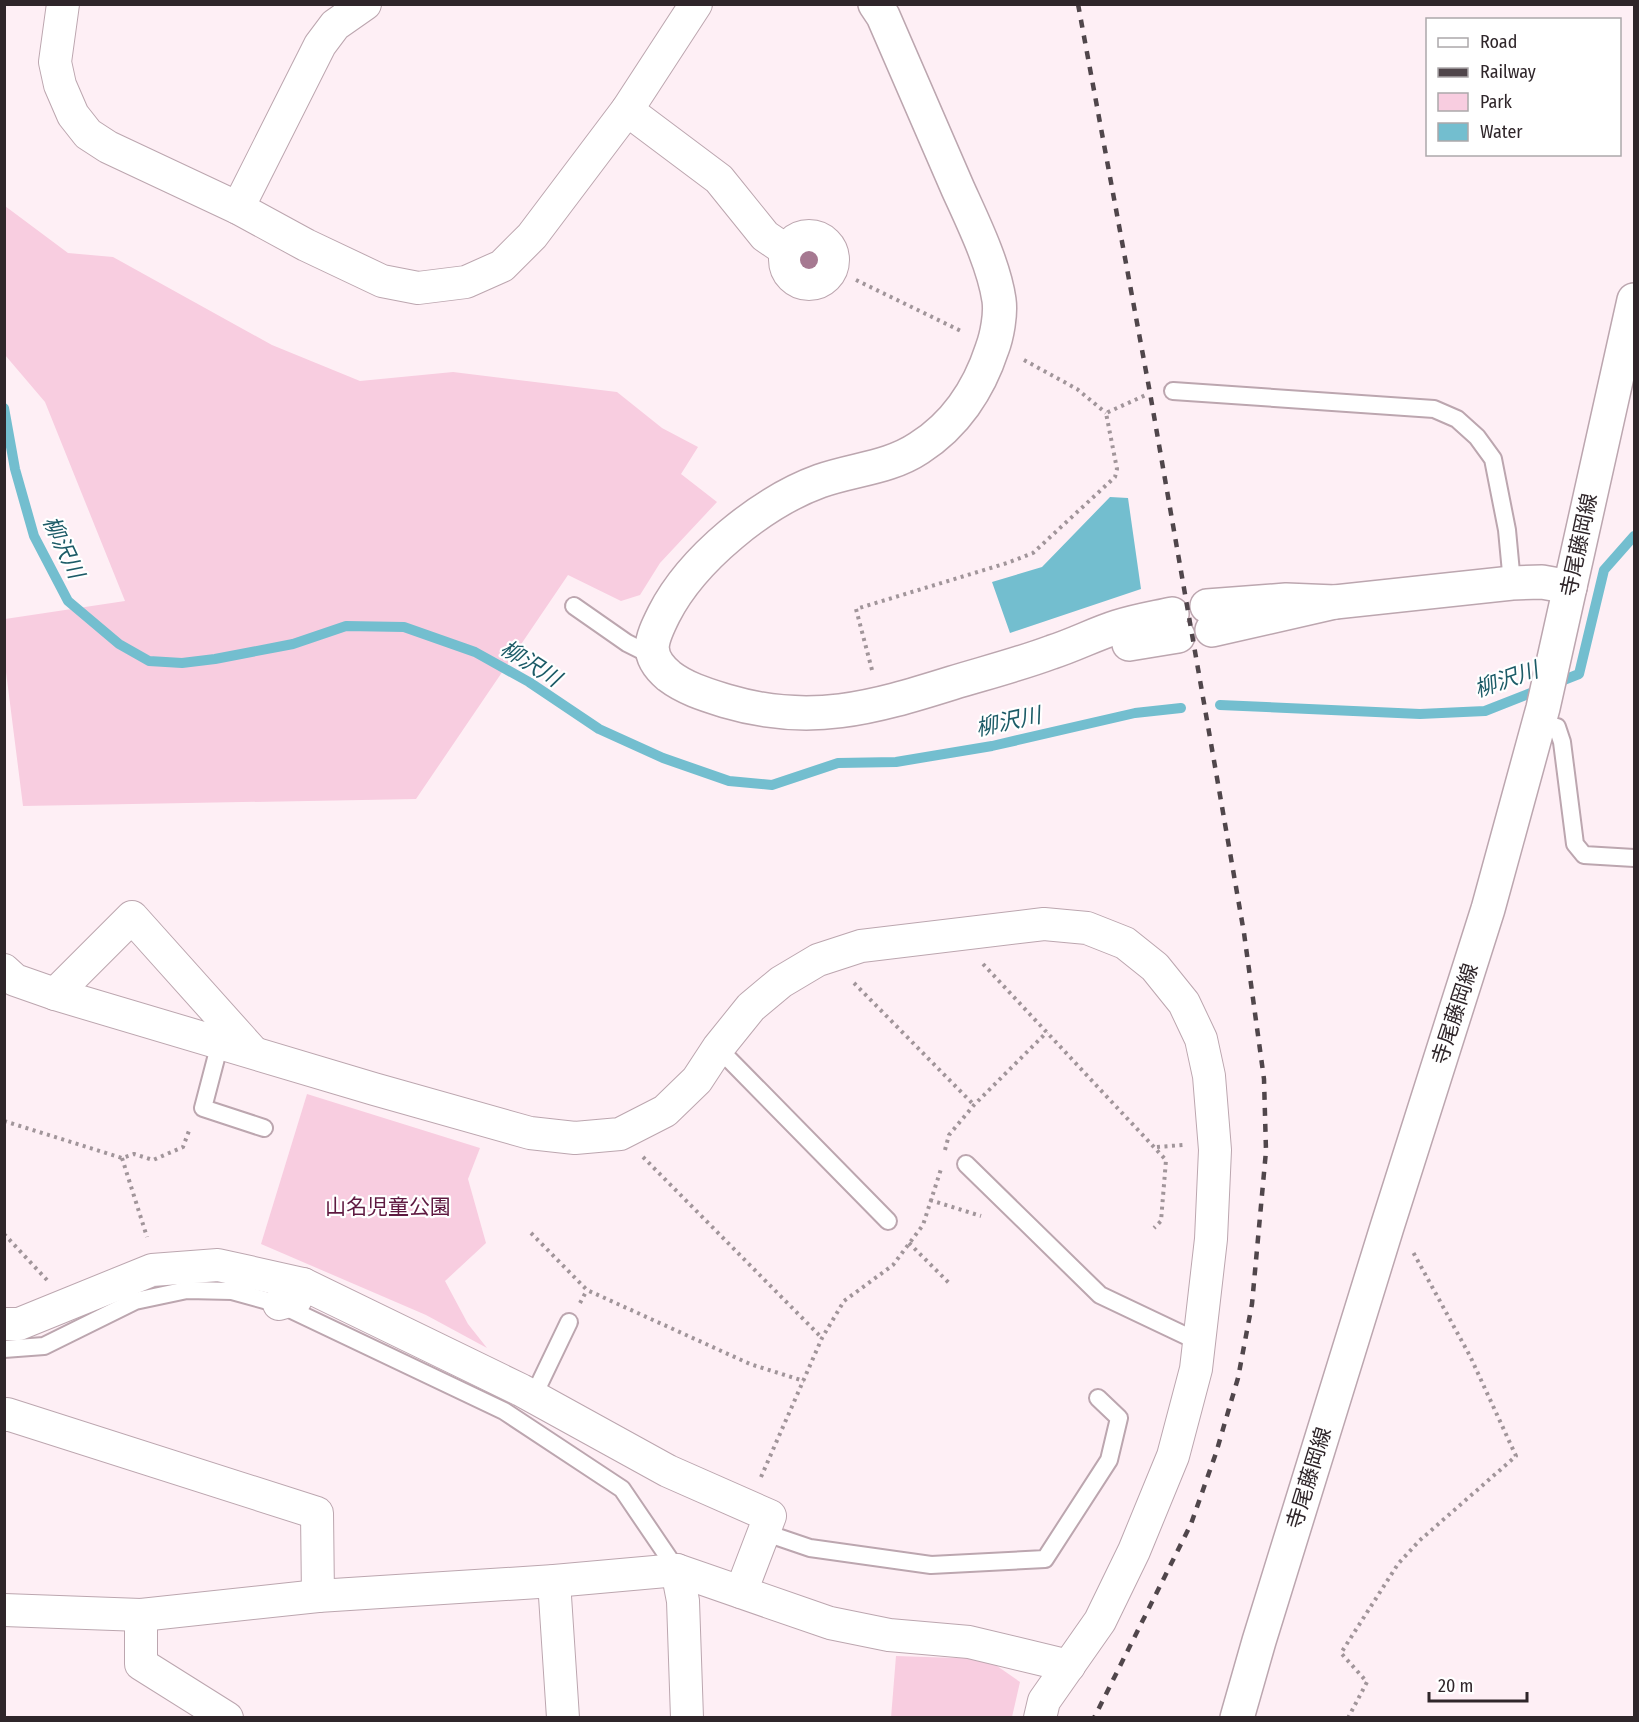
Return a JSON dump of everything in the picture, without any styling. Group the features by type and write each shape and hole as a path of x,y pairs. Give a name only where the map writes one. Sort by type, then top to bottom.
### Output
{"street":[{"path":"63,4 55,62 60,85 73,115 88,134 108,147 238,208 306,245 382,280 418,288 466,282 502,266 532,236 627,110 696,4"},
{"path":"238,208 320,45 335,25 365,4"},
{"path":"875,4 883,16 980,240 999,303 993,346 977,385 965,405 942,431 918,449 892,462 821,481 796,492 765,509 711,552 672,598 653,636 651,647 653,656 670,676 688,688 712,697 744,707 815,714 882,705 1053,652 1119,626 1175,625"},
{"path":"627,110 719,179 765,236 787,251"},
{"name":"寺尾藤岡線","path":"1237,1718 1387,1227 1488,909 1554,662 1635,300"},
{"path":"1209,618 1286,600 1335,602 1512,583 1542,582 1570,587"},
{"path":"55,994 132,917 253,1052"},
{"path":"4,970 15,980 55,994 374,1089 530,1133 575,1137 620,1134 665,1111 697,1080 718,1048 751,1007 781,982 818,960 861,946 1044,924 1087,928 1125,943 1155,967 1184,1003 1201,1039 1209,1076 1215,1150 1211,1239 1196,1370 1173,1456 1134,1551 1100,1621 1044,1701 1040,1718"},
{"path":"4,1324 19,1324 152,1270 218,1265 303,1284 533,1397 668,1471 770,1516 741,1592"},
{"path":"279,1304 296,1299 303,1284"},
{"path":"4,1415 7,1414 317,1513 318,1596"},
{"path":"4,1610 141,1615 318,1596 554,1581 677,1570 830,1623 889,1635 969,1642 1069,1665"},
{"path":"677,1570 683,1601 687,1718"},
{"path":"554,1581 563,1718"},
{"path":"141,1615 141,1664 227,1718"}],"lane":[{"path":"1173,391 1434,409 1456,419 1477,437 1493,459 1507,530 1512,583"},
{"path":"574,606 627,643 653,656"},
{"path":"1541,715 1557,728 1562,742 1575,844 1584,855 1635,858"},
{"path":"220,1042 203,1108 264,1128"},
{"path":"718,1048 888,1221"},
{"path":"966,1164 1100,1295 1199,1342"},
{"path":"4,1349 44,1346 135,1301 187,1290 232,1291 279,1304 504,1411 612,1482 622,1489 677,1570"},
{"path":"533,1397 569,1322"},
{"path":"763,1532 810,1548 931,1565 1046,1558 1109,1460 1119,1418 1098,1398"}],"path":[{"path":"855,280 971,337"},
{"path":"874,678 856,609 1033,553 1115,477 1117,469 1106,413 1077,389 1017,356"},
{"path":"1106,413 1150,393 1173,391"},
{"path":"978,959 1166,1160 1161,1221 1154,1228"},
{"path":"851,980 974,1105"},
{"path":"945,1154 949,1135 974,1105 1047,1032"},
{"path":"4,1121 122,1158 135,1154 153,1160 183,1147 191,1125 203,1108"},
{"path":"1157,1148 1189,1145"},
{"path":"642,1156 822,1338"},
{"path":"122,1158 149,1242"},
{"path":"761,1478 822,1338 844,1301 893,1265 923,1225 943,1164"},
{"path":"930,1200 992,1219"},
{"path":"1348,1718 1367,1683 1341,1653 1398,1564 1419,1541 1516,1456 1470,1356 1409,1243 1387,1227"},
{"path":"531,1233 587,1290 750,1364 804,1381"},
{"path":"4,1234 50,1282"},
{"path":"909,1243 951,1285"}],"green space":[{"path":"5,206 68,253 113,257 272,345 360,381 453,372 617,392 662,428 698,447 681,474 717,502 660,563 640,595 621,601 568,575 416,799 23,806 5,664 5,619 125,601 45,402 5,355"},
{"name":"山名児童公園","path":"307,1094 480,1148 468,1179 486,1243 445,1281 468,1324 487,1348 426,1315 261,1244"},
{"path":"896,1656 987,1659 1020,1682 1012,1717 891,1718"}],"water":[{"path":"1110,497 1128,498 1141,589 1010,633 992,582 1042,567"}],"waterway":[{"name":"柳沢川","path":"4,408 15,469 34,536 68,601 119,644 149,661 182,663 215,659 293,644 346,626 404,627 475,652 529,682 599,729 663,758 729,781 772,785 838,763 896,762 992,746 1135,713 1181,708"},
{"name":"柳沢川","path":"1220,705 1420,714 1485,711 1579,674 1604,570 1634,536"}],"railway":[{"path":"1078,4 1150,393 1244,933 1264,1079 1266,1151 1252,1304 1238,1378 1216,1453 1191,1524 1094,1718"}]}
